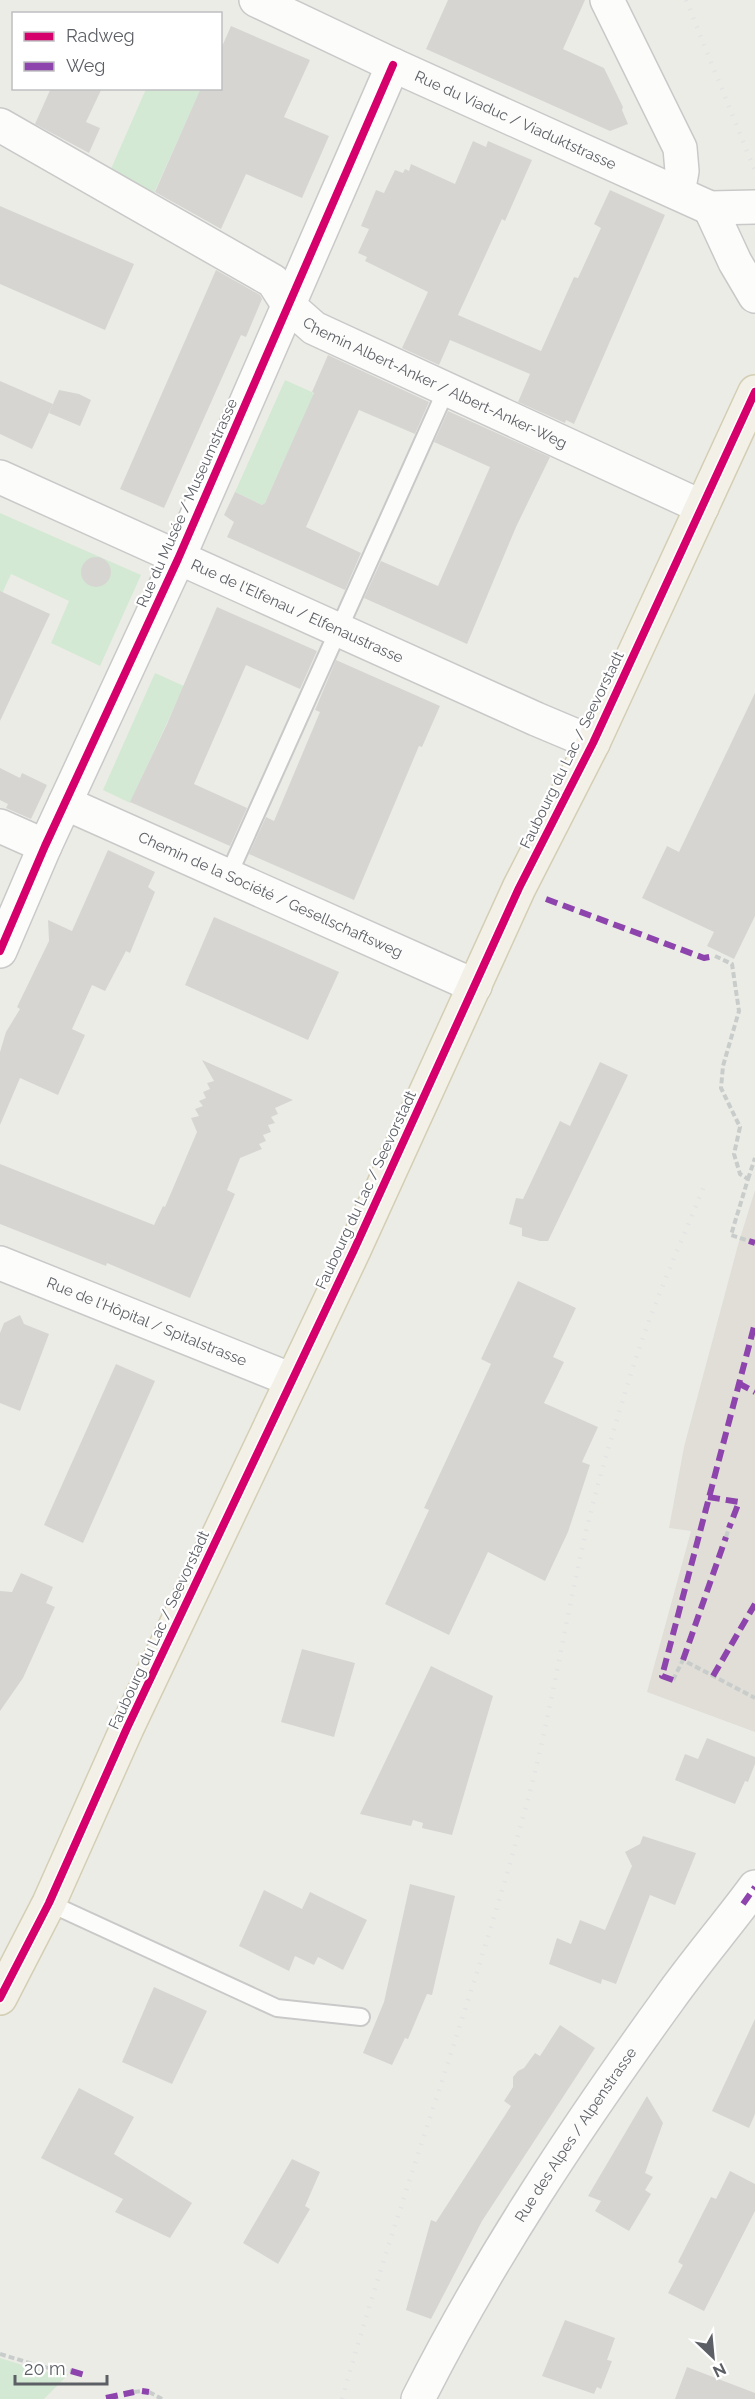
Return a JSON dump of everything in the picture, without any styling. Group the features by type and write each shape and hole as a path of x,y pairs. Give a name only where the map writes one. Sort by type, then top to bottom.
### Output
{"main road":[{"name":"Faubourg du Lac / Seevorstadt","path":"0,1998 49,1903 127,1728 292,1380 519,888 593,743 755,392"}],"street":[{"path":"607,0 680,147 682,171 678,193"},
{"name":"Rue du Viaduc / Viaduktstrasse","path":"266,2 393,64 710,208 755,207"},
{"name":"Rue du Musée / Museumstrasse","path":"0,951 45,846 178,559 393,64"},
{"name":"Chemin Albert-Anker / Albert-Anker-Weg","path":"0,124 273,281 289,306 314,328 702,507"},
{"path":"710,208 735,262 755,296"},
{"name":"Rue de l'Elfenau / Elfenaustrasse","path":"0,477 178,559 593,743"},
{"name":"Chemin de la Société / Gesellschaftsweg","path":"65,803 475,986"},
{"path":"0,826 45,846"},
{"name":"Rue de l'Hôpital / Spitalstrasse","path":"0,1263 292,1380"},
{"name":"Rue des Alpes / Alpenstrasse","path":"418,2399 498,2252 603,2092 670,1997 755,1887"}],"lane":[{"path":"228,876 447,388"},
{"path":"49,1903 277,2008 361,2017"}],"path":[{"path":"715,956 732,964 739,1011 723,1066 721,1088 740,1127 734,1154 740,1174 748,1179"},
{"path":"749,1241 731,1235 755,1158"},
{"path":"726,1537 729,1528"},
{"path":"673,1680 682,1659 755,1698"},
{"path":"0,2354 43,2367 71,2372"},
{"path":"134,2392 142,2391"},
{"path":"149,2392 162,2399"}],"shaded area":[{"path":"755,1190 755,1732 647,1692 691,1531 669,1528 684,1447"}],"green space":[{"path":"146,90 201,90 150,202 107,178"},
{"path":"285,380 314,395 265,503 262,505 235,492"},
{"path":"0,513 141,575 100,666 51,643 69,601 11,574 0,598"},
{"path":"155,673 184,686 130,803 103,790"},
{"path":"0,2358 42,2371 69,2374 44,2399 0,2399"}],"building":[{"path":"448,0 585,0 563,49 604,68 623,107 622,110 628,124 610,131 426,49"},
{"path":"231,26 310,60 284,117 329,136 302,198 246,174 221,229 155,192 200,90 222,90 222,46"},
{"path":"50,90 101,90 86,122 100,128 89,153 35,124"},
{"path":"473,141 486,147 488,141 532,160 505,221 502,219 458,315 541,351 574,277 578,278 601,228 594,224 610,190 665,215 574,424 566,420 565,423 518,402 530,374 450,340 439,365 402,348 428,292 365,261 367,257 358,253 369,229 361,226 376,190 384,193 395,170 403,173 405,169 409,171 411,164 455,184"},
{"path":"0,206 134,264 105,330 0,284"},
{"path":"216,270 260,295 262,299 246,337 241,335 164,508 120,489"},
{"path":"328,355 429,402 415,434 359,410 306,527 361,553 345,590 227,537 234,522 224,515 235,492 262,505 265,503 314,393 312,392"},
{"path":"0,381 53,404 32,449 0,434"},
{"path":"59,390 79,394 91,400 80,426 49,413"},
{"path":"448,411 550,457 516,527 467,644 364,598 381,561 438,586 490,467 434,442"},
{"path":"96,557 102,558 110,566 110,578 102,586 96,587 90,586 82,578 81,572 82,566 90,558"},
{"path":"0,591 50,614 0,721"},
{"path":"217,607 317,651 300,689 246,665 194,784 247,808 230,846 130,802 167,724"},
{"path":"336,660 440,706 422,747 419,746 354,900 249,854 266,817 274,821 320,712 315,710"},
{"path":"755,693 755,916 734,959 707,946 714,932 642,898 667,846 679,852"},
{"path":"0,768 20,778 22,773 47,785 31,819 6,808 8,804 0,800"},
{"path":"108,850 155,872 148,887 155,892 130,953 126,951 105,991 92,985 72,1029 85,1035 58,1095 20,1078 0,1125 0,1052 6,1032 20,1009 17,1007 49,941 48,920 72,931"},
{"path":"214,917 339,972 308,1040 185,985"},
{"path":"202,1060 293,1100 275,1108 278,1114 271,1117 275,1123 268,1125 271,1132 263,1135 266,1141 259,1144 262,1149 240,1158 227,1190 235,1194 190,1298 107,1263 106,1266 0,1224 0,1164 154,1225 163,1206 165,1207 197,1132 191,1118 199,1116 195,1109 203,1106 199,1101 206,1098 203,1092 210,1089 207,1083 214,1081"},
{"path":"600,1062 628,1075 548,1241 522,1236 522,1228 509,1224 516,1198 523,1199 560,1121 570,1126"},
{"path":"518,1281 576,1308 553,1357 564,1362 544,1403 598,1427 582,1462 590,1465 568,1532 545,1581 488,1552 449,1635 385,1604 429,1510 424,1508 491,1364 481,1359"},
{"path":"20,1315 24,1324 49,1334 20,1411 0,1403 0,1333 4,1323"},
{"path":"116,1364 155,1381 83,1543 44,1525"},
{"path":"21,1573 53,1587 46,1603 55,1607 23,1678 0,1711 0,1591 12,1592"},
{"path":"302,1649 355,1663 334,1737 281,1722"},
{"path":"431,1666 493,1696 452,1835 422,1828 423,1823 413,1820 411,1826 360,1814"},
{"path":"707,1738 755,1757 755,1764 748,1782 745,1781 735,1804 675,1780 685,1754 698,1759"},
{"path":"643,1836 696,1853 675,1905 650,1895 616,1984 602,1979 601,1984 549,1964 557,1938 571,1944 580,1920 605,1930 632,1866 625,1852 640,1844"},
{"path":"410,1884 455,1896 432,1995 427,1994 408,2039 405,2038 392,2065 363,2053 384,2002"},
{"path":"264,1890 302,1909 310,1892 367,1920 343,1970 318,1957 314,1965 295,1956 289,1971 239,1946"},
{"path":"154,1987 207,2011 172,2084 122,2062"},
{"path":"755,2019 755,2114 749,2128 712,2111"},
{"path":"560,2025 595,2048 482,2221 431,2319 406,2310 431,2220 436,2222 511,2106 504,2101 513,2087 513,2077 524,2068 535,2053 540,2056"},
{"path":"79,2088 134,2117 114,2154 192,2203 170,2238 115,2212 123,2199 41,2158"},
{"path":"647,2096 663,2123 645,2173 653,2177 645,2190 651,2194 629,2231 595,2211 601,2201 588,2196"},
{"path":"292,2159 320,2172 305,2206 310,2209 278,2264 243,2243"},
{"path":"730,2171 755,2184 755,2211 704,2311 668,2293 683,2265 678,2262 711,2197 716,2199"},
{"path":"565,2320 615,2338 607,2360 612,2361 601,2389 597,2387 594,2394 542,2376"},
{"path":"687,2367 755,2393 755,2399 675,2399"}],"railway":[{"path":"686,0 755,171"},
{"path":"342,2399 363,2326 479,1966 522,1821 543,1739 586,1533 616,1422 645,1331 704,1186"}],"marked path":[{"path":"546,899 704,958 715,956"},
{"path":"749,1241 755,1243"},
{"path":"673,1680 662,1676 755,1323"},
{"path":"738,1383 755,1392"},
{"path":"708,1497 739,1502 729,1528"},
{"path":"683,1660 726,1537"},
{"path":"713,1676 755,1604"},
{"path":"743,1904 755,1887"},
{"path":"71,2371 85,2375"},
{"path":"142,2391 149,2392"},
{"path":"106,2398 134,2392"}],"cycle path":[{"path":"0,951 45,846 178,559 393,65"},
{"path":"0,1998 49,1903 127,1728 354,1250 519,888 593,743 755,392"}]}
